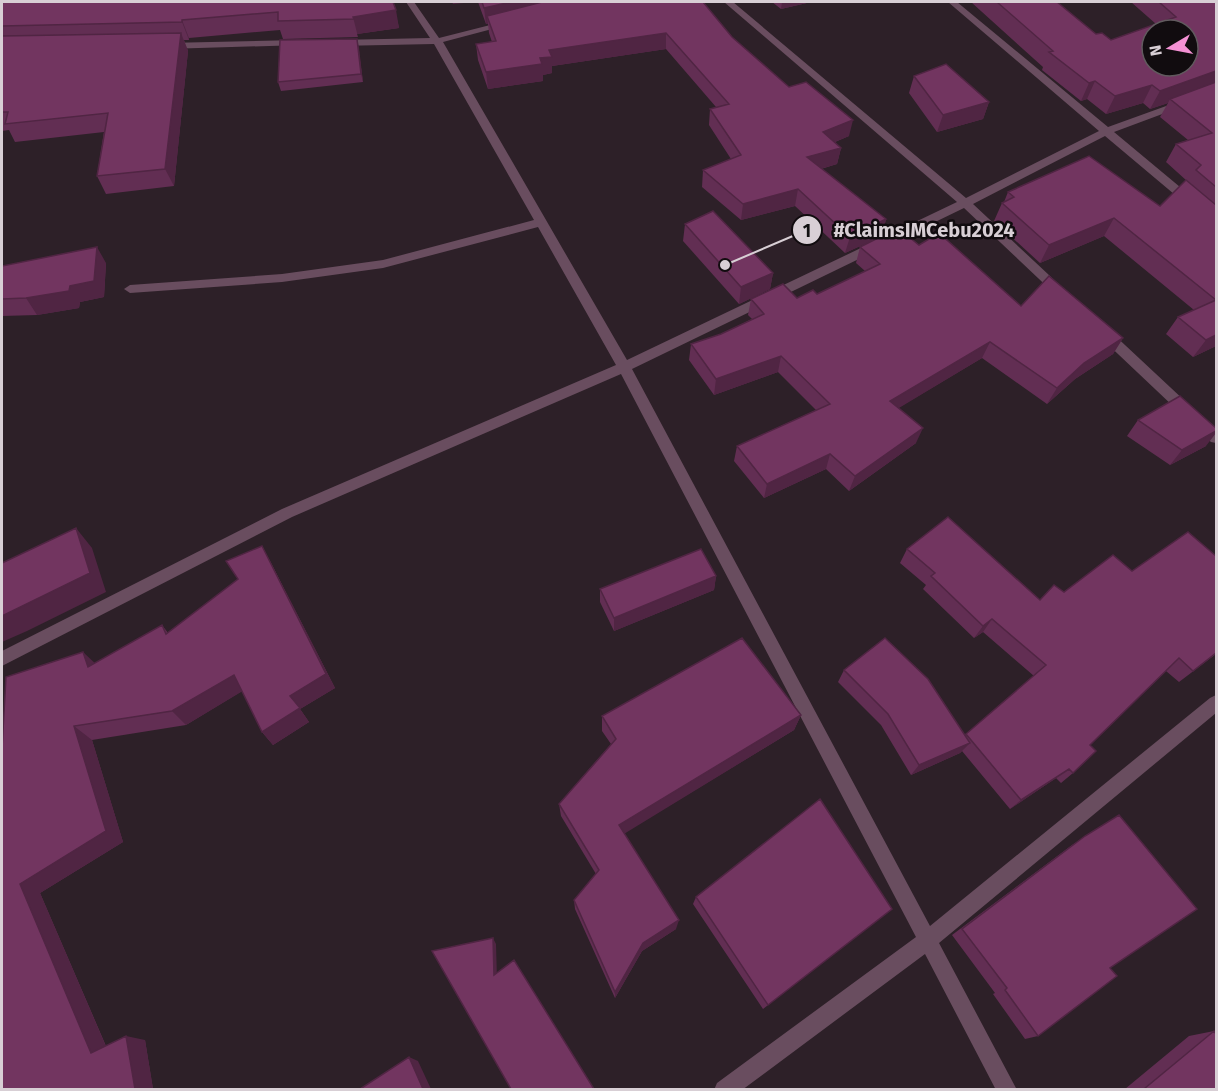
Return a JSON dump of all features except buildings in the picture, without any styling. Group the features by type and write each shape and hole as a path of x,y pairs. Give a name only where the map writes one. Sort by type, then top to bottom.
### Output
{"street":[{"path":"410,2 438,41 624,367 1007,1089"},
{"path":"728,2 965,203 1069,301"},
{"path":"952,2 1216,223"},
{"path":"332,43 438,41 516,21"},
{"path":"155,46 308,43"},
{"path":"2,659 287,513 624,367 965,203 1107,131 1216,91"},
{"path":"130,289 282,278 383,264 541,222"},
{"path":"1095,325 1216,438"},
{"path":"724,1089 928,940 1216,703"}],"place":[{"name":"#ClaimsIMCebu2024","path":"725,265"}]}
